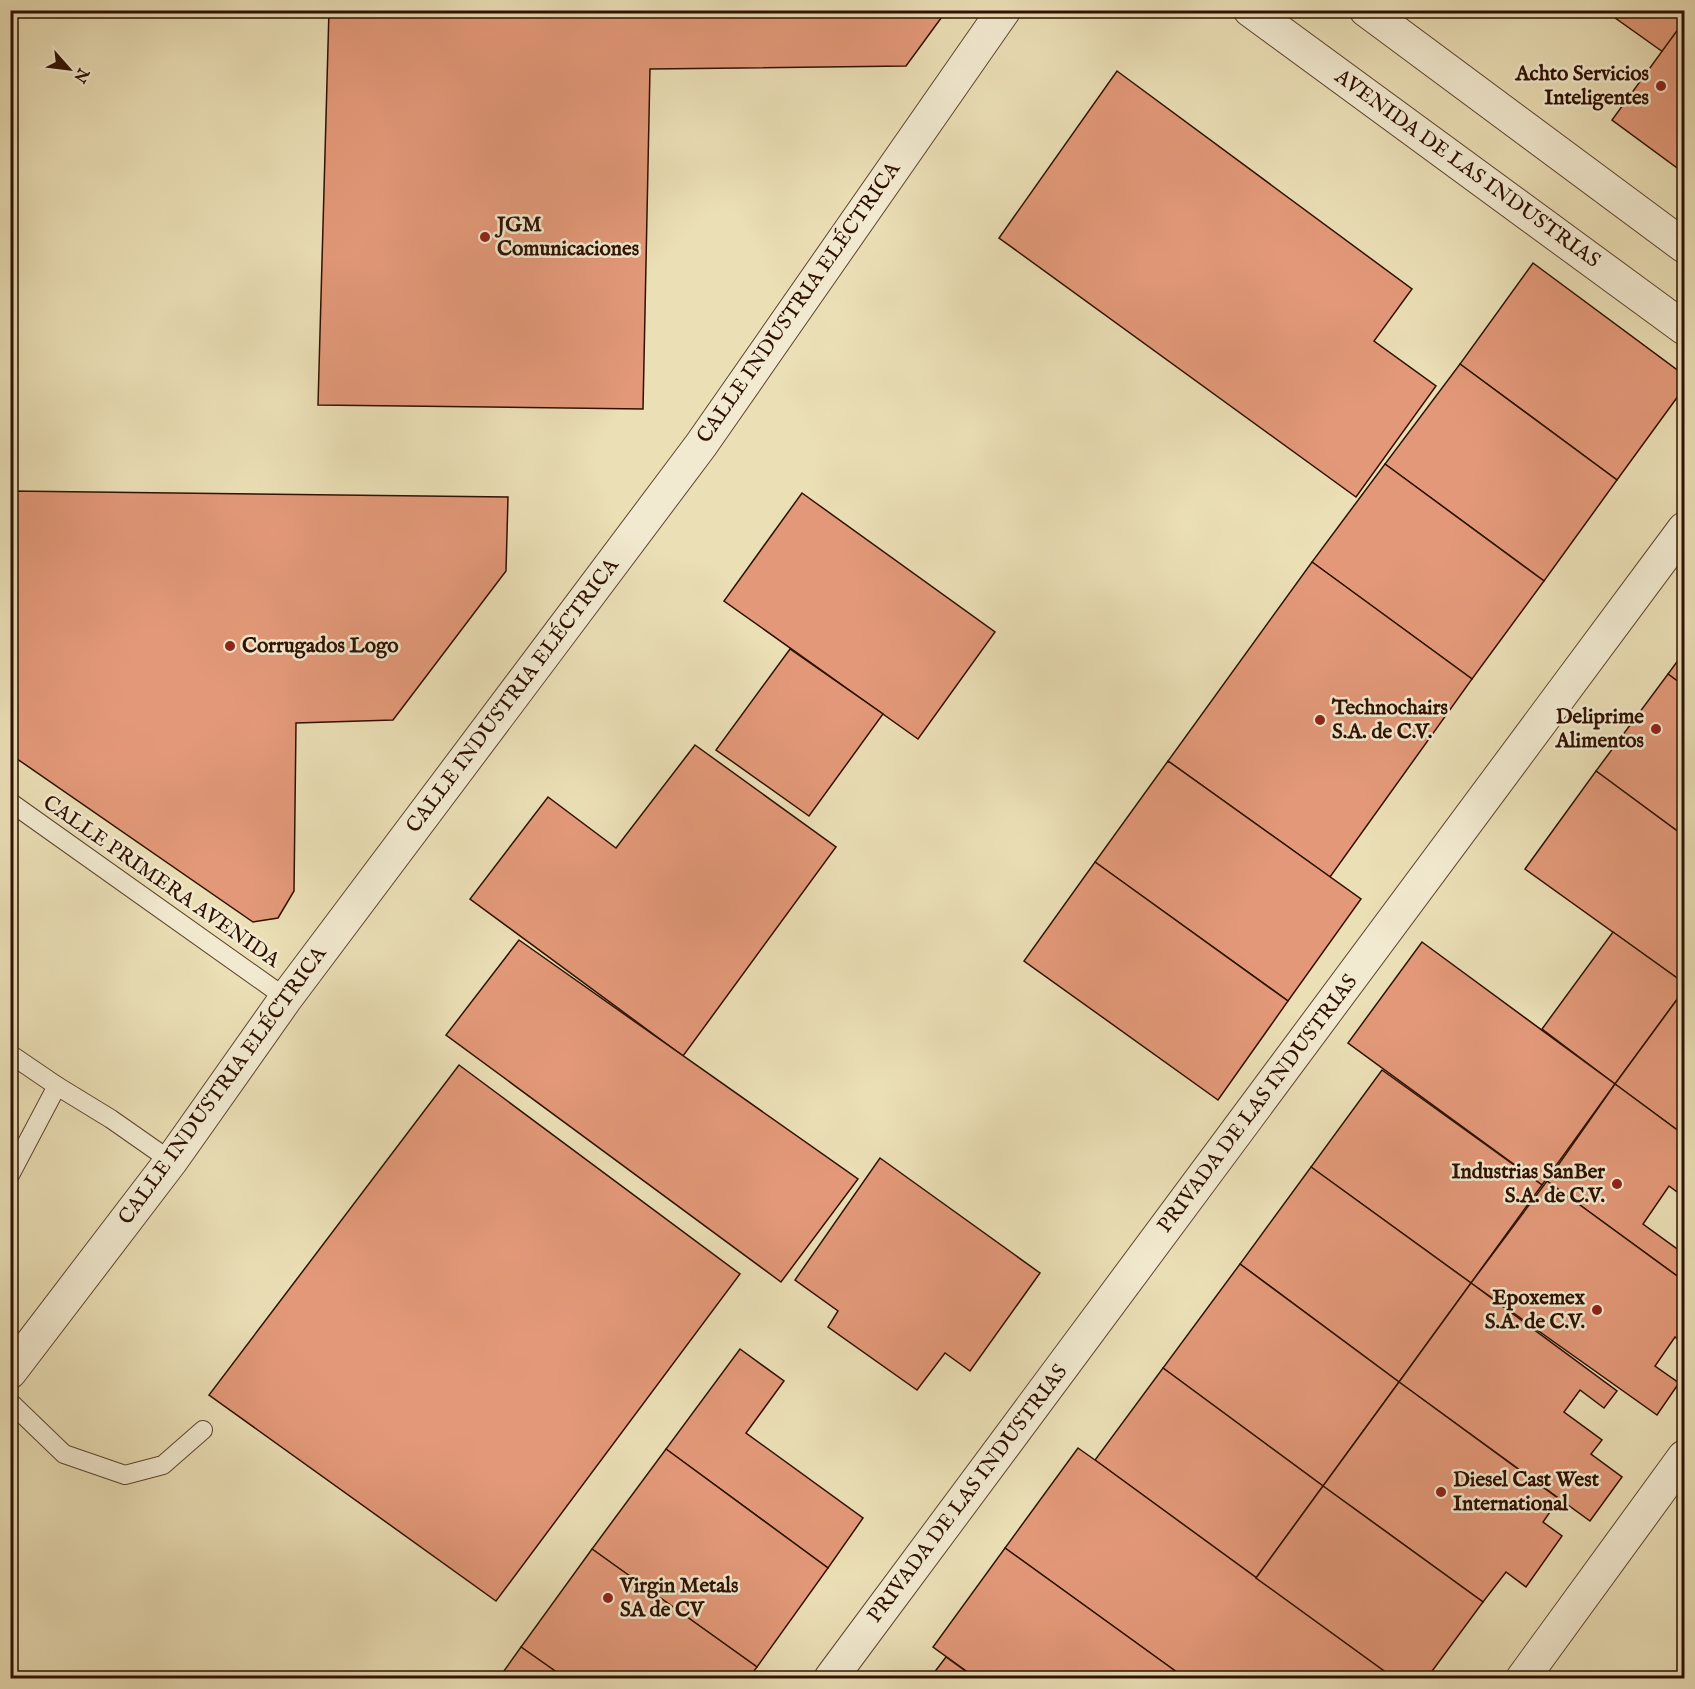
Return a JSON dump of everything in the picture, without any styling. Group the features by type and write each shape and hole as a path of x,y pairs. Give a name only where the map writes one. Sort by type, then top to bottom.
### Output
{"street":[{"name":"CALLE INDUSTRIA ELÉCTRICA","path":"10,1372 171,1161 286,998 701,445 1004,10"},
{"name":"AVENIDA DE LAS INDUSTRIAS","path":"1250,10 1684,328"},
{"path":"1366,10 1684,246"},
{"name":"PRIVADA DE LAS INDUSTRIAS","path":"831,1678 1684,529"},
{"path":"1523,1678 1684,1457"}],"lane":[{"name":"CALLE PRIMERA AVENIDA","path":"10,802 286,998"},
{"path":"10,1054 171,1161"},
{"path":"10,1175 57,1086"},
{"path":"10,1402 64,1454 126,1475 163,1465 203,1430"}],"building":[{"name":"JGM Comunicaciones","path":"329,10 947,10 906,66 650,69 643,409 318,405"},
{"path":"1604,10 1684,10 1684,21 1663,52"},
{"name":"Achto Servicios Inteligentes","path":"1684,21 1684,173 1612,120"},
{"path":"1117,71 1412,289 1374,341 1436,386 1356,497 999,238"},
{"path":"1533,263 1684,375 1684,388 1617,480 1460,364"},
{"path":"1460,364 1617,480 1544,581 1385,464"},
{"path":"1385,464 1544,581 1472,679 1312,562"},
{"name":"Corrugados Logo","path":"10,491 508,497 506,571 393,720 296,723 294,891 278,918 253,922 10,754"},
{"path":"802,493 995,632 918,739 724,601"},
{"name":"Technochairs S.A. de C.V.","path":"1312,562 1472,679 1330,877 1168,761"},
{"path":"790,649 883,714 809,816 716,750"},
{"path":"1684,652 1684,686 1668,674"},
{"name":"Deliprime Alimentos","path":"1668,674 1684,686 1684,836 1596,771"},
{"path":"695,745 836,847 683,1056 470,899 548,797 616,848"},
{"path":"1168,761 1361,899 1288,1001 1095,862"},
{"path":"1596,771 1684,836 1684,983 1525,869"},
{"path":"1095,862 1288,1001 1218,1100 1024,961"},
{"path":"1613,932 1684,983 1684,990 1615,1084 1542,1029"},
{"path":"519,940 858,1179 781,1282 446,1035"},
{"path":"1422,942 1615,1084 1542,1185 1348,1043"},
{"path":"1684,990 1684,1135 1615,1084"},
{"path":"459,1065 740,1274 496,1601 209,1395"},
{"path":"1382,1070 1542,1185 1471,1283 1311,1167"},
{"name":"Industrias SanBer S.A. de C.V.","path":"1615,1084 1684,1135 1684,1197 1669,1186 1643,1224 1684,1254 1684,1281 1547,1181"},
{"path":"880,1158 1040,1273 970,1371 945,1353 917,1390 828,1327 838,1311 795,1280"},
{"path":"1311,1167 1471,1283 1399,1382 1240,1264"},
{"name":"Epoxemex S.A. de C.V.","path":"1547,1181 1684,1281 1684,1344 1675,1337 1655,1366 1679,1383 1657,1415 1471,1283"},
{"path":"1240,1264 1399,1382 1323,1486 1163,1368"},
{"path":"1471,1283 1617,1391 1604,1408 1580,1390 1564,1412 1602,1440 1591,1454 1622,1477 1590,1521 1399,1382"},
{"path":"740,1349 784,1381 746,1433 863,1518 828,1568 666,1449"},
{"path":"1163,1368 1323,1486 1256,1578 1095,1460"},
{"name":"Diesel Cast West International","path":"1399,1382 1559,1499 1543,1522 1562,1536 1526,1587 1506,1572 1483,1602 1323,1486"},
{"path":"1078,1448 1394,1678 1185,1678 1005,1548"},
{"path":"666,1449 828,1568 757,1667 592,1549"},
{"path":"1323,1486 1483,1602 1427,1678 1394,1678 1256,1578"},
{"path":"1005,1548 1185,1678 976,1678 933,1647"},
{"name":"Virgin Metals SA de CV","path":"592,1549 757,1667 749,1678 565,1678 521,1647"},
{"path":"521,1647 565,1678 499,1678"},
{"path":"946,1657 975,1678 930,1678"}],"place":[{"name":"Achto Servicios Inteligentes","path":"1661,86"},
{"name":"JGM Comunicaciones","path":"485,237"},
{"name":"Corrugados Logo","path":"230,646"},
{"name":"Technochairs S.A. de C.V.","path":"1320,720"},
{"name":"Deliprime Alimentos","path":"1656,729"},
{"name":"Industrias SanBer S.A. de C.V.","path":"1617,1184"},
{"name":"Epoxemex S.A. de C.V.","path":"1597,1310"},
{"name":"Diesel Cast West International","path":"1441,1492"},
{"name":"Virgin Metals SA de CV","path":"608,1598"}]}
